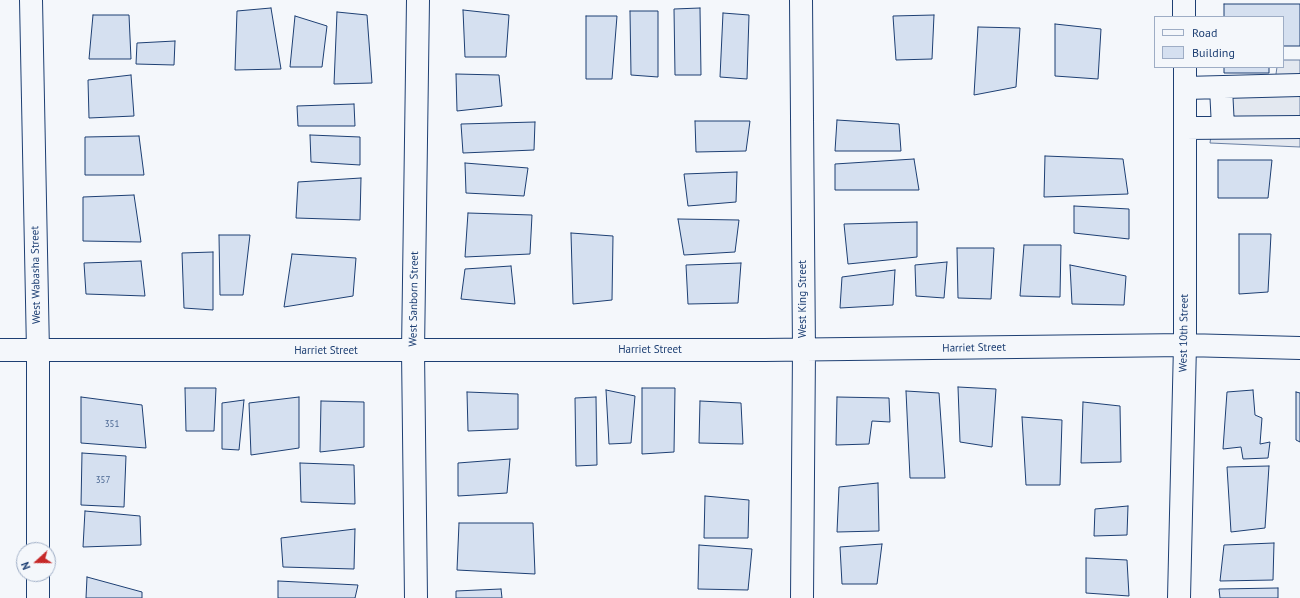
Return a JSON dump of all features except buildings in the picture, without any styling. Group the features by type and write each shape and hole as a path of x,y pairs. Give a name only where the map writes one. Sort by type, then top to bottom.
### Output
{"street":[{"name":"West Wabasha Street","path":"31,0 38,351 38,542"},
{"name":"West Sanborn Street","path":"416,598 413,351 418,0"},
{"name":"West King Street","path":"801,0 804,350 802,598"},
{"path":"1184,0 1184,16"},
{"name":"West 10th Street","path":"1179,598 1185,345 1185,68"},
{"path":"1185,88 1300,85"},
{"path":"1221,88 1223,127"},
{"path":"1185,128 1300,127"},
{"name":"Harriet Street","path":"0,350 804,350 1185,345 1300,348"},
{"path":"38,582 38,598"}],"shaded area":[{"path":"1284,60 1300,60 1300,147 1210,143 1218,84 1275,81 1277,68 1284,68"}]}
